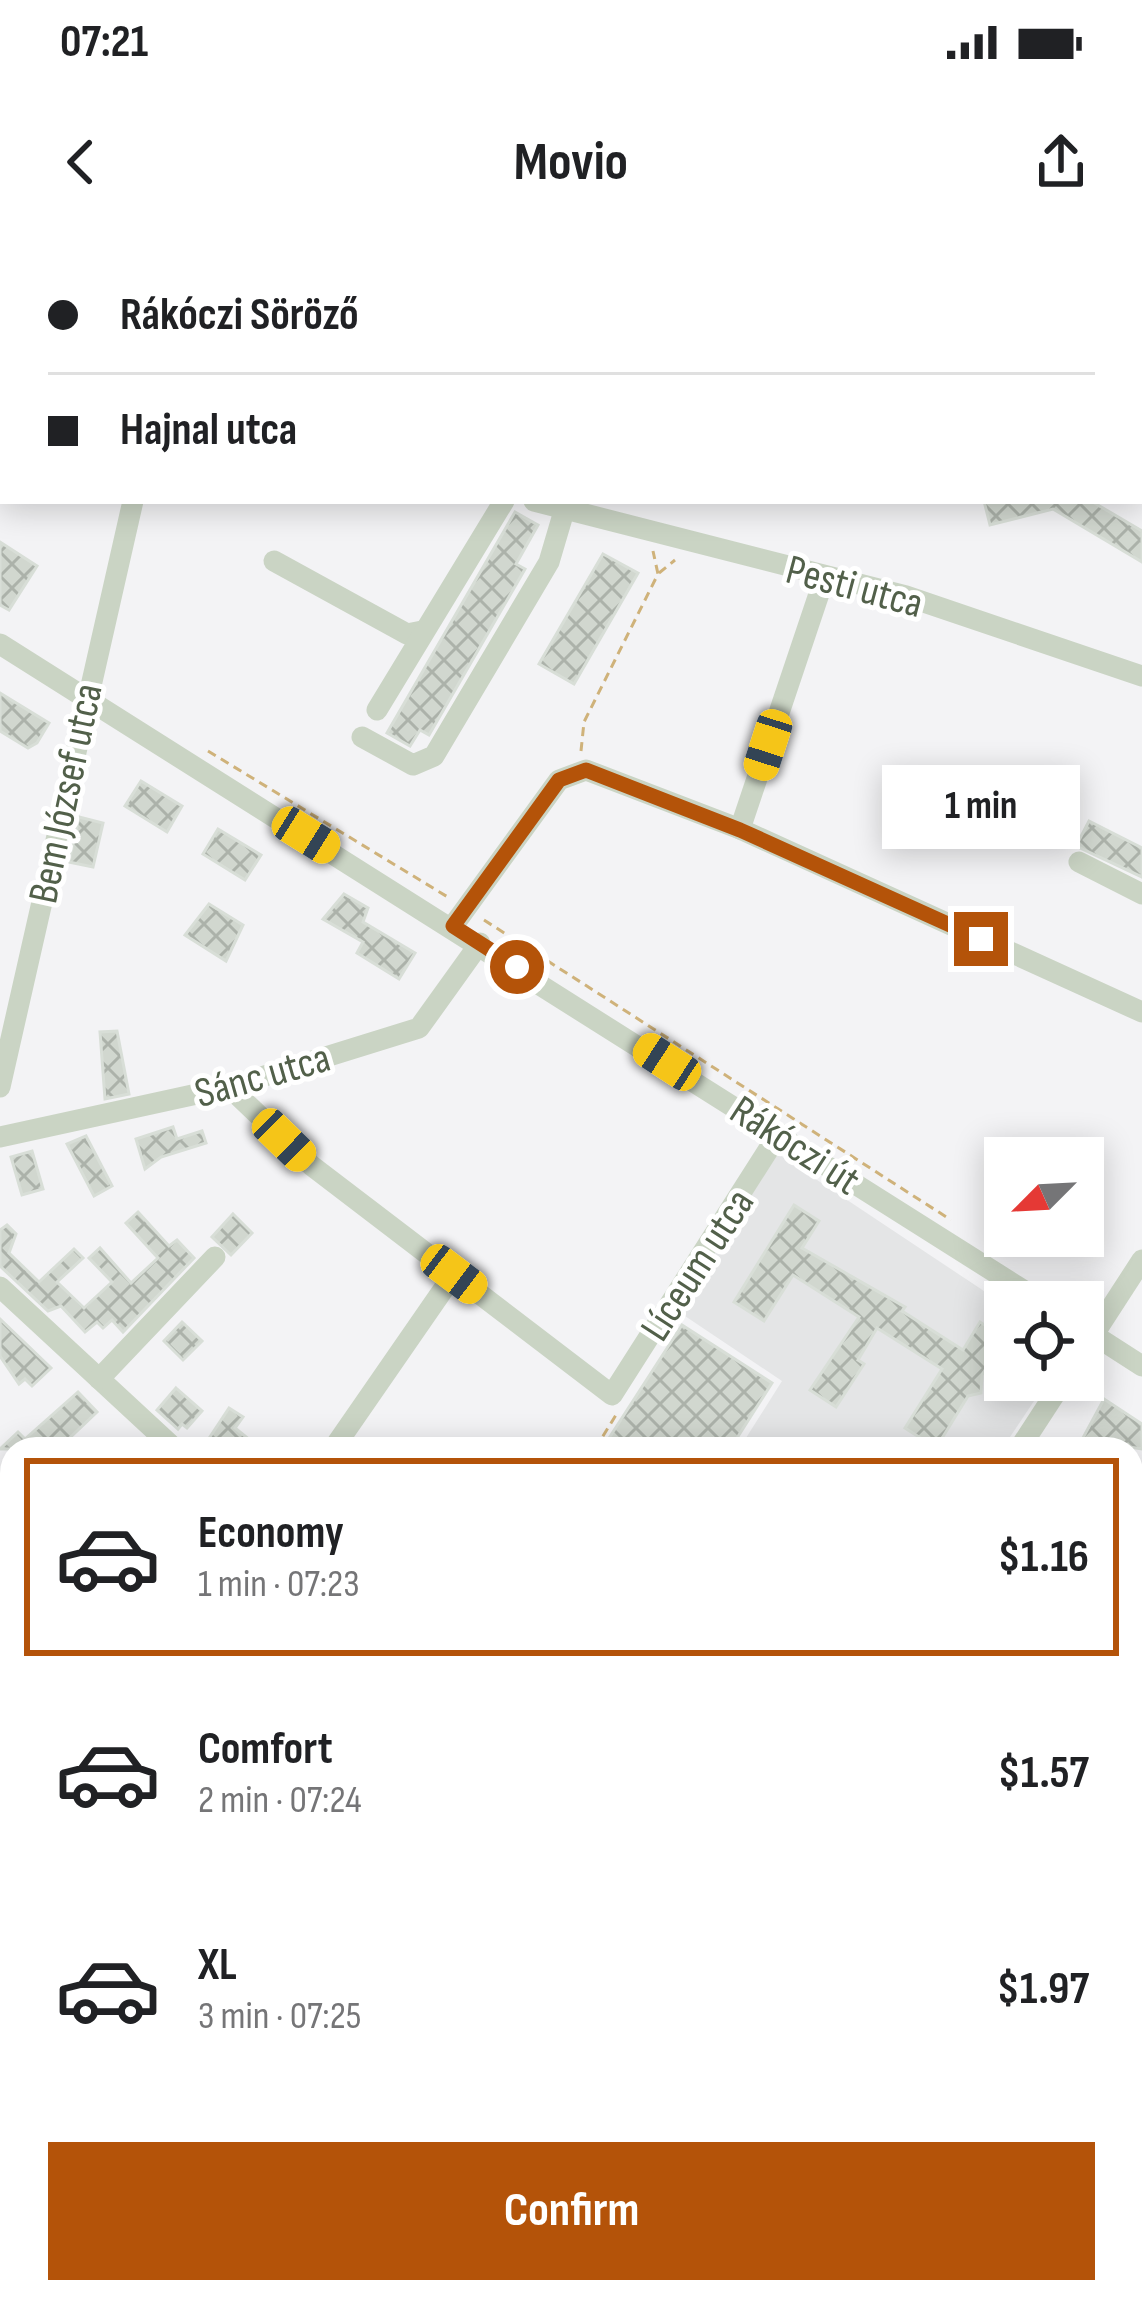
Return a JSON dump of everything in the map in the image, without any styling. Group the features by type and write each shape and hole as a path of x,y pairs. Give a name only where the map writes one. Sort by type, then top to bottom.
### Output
{"street":[{"name":"Bem József utca","path":"0,1087 84,698 132,504"},
{"path":"377,710 502,504"},
{"path":"362,737 413,765 434,756 549,562 565,506"},
{"name":"Pesti utca","path":"565,506 649,533 906,596 1142,676"},
{"path":"274,561 407,634 422,631"},
{"path":"740,830 824,576"},
{"name":"Rákóczi út","path":"0,644 460,917 480,943 1009,1281"},
{"path":"460,917 559,780 578,771 599,772 740,830 1142,1012"},
{"path":"1079,862 1142,894"},
{"name":"Sánc utca","path":"0,1137 229,1087 419,1028 480,943"},
{"path":"229,1087 312,1166 614,1404"},
{"name":"Líceum utca","path":"614,1404 779,1133"},
{"path":"98,1379 215,1257"},
{"path":"1104,1313 1142,1260"},
{"path":"341,1437 454,1274"},
{"path":"0,1287 162,1437"},
{"path":"1104,1347 1142,1366"},
{"path":"1027,1437 1050,1401"}],"path":[{"path":"649,533 658,574"},
{"path":"578,771 584,722 658,574 694,544"},
{"path":"208,751 460,917 959,1226"},
{"path":"1038,1276 1046,1281"},
{"path":"600,1437 614,1404"}],"shaded area":[{"path":"778,1154 984,1291 984,1401 1034,1401 1010,1437 747,1437 782,1381 676,1310"}],"building":[{"path":"985,504 1096,504 1142,531 1142,562 1053,509 990,525"},
{"path":"515,512 538,525 516,564 525,569 429,735 420,730 410,746 387,733"},
{"path":"0,542 37,566 9,610 0,605"},
{"path":"603,554 638,573 574,684 539,664"},
{"path":"0,693 49,723 37,743 28,748 0,731"},
{"path":"141,781 182,806 167,832 125,806"},
{"path":"79,817 103,823 93,867 69,862"},
{"path":"1089,821 1142,848 1142,877 1076,846"},
{"path":"218,829 261,855 245,880 203,854"},
{"path":"344,894 368,908 363,922 415,953 399,979 357,953 363,942 323,919"},
{"path":"209,904 243,925 226,961 185,935"},
{"path":"117,1031 129,1094 105,1099 100,1032"},
{"path":"173,1127 177,1139 202,1131 206,1143 161,1157 145,1169 136,1139"},
{"path":"86,1136 112,1186 94,1196 67,1144"},
{"path":"32,1151 43,1189 22,1195 11,1157"},
{"path":"794,1205 819,1221 802,1248 905,1307 902,1311 963,1350 980,1322 984,1325 981,1393 968,1396 943,1437 919,1437 905,1428 942,1369 877,1328 858,1360 864,1364 836,1407 810,1390 859,1317 793,1275 764,1321 734,1302"},
{"path":"138,1212 169,1246 177,1240 194,1258 123,1332 112,1320 103,1328 97,1322 85,1332 61,1306 48,1311 0,1266 0,1230 7,1225 16,1234 9,1253 39,1282 74,1249 83,1258 57,1282 84,1308 112,1282 89,1258 100,1248 131,1283 158,1258 126,1223"},
{"path":"233,1214 252,1233 231,1255 212,1237"},
{"path":"0,1319 51,1368 32,1386 25,1379 19,1384 0,1356"},
{"path":"182,1322 202,1341 183,1360 164,1341"},
{"path":"682,1325 772,1383 738,1437 610,1437"},
{"path":"176,1388 202,1411 187,1428 182,1424 178,1429 157,1410"},
{"path":"78,1392 97,1412 71,1437 27,1437"},
{"path":"1104,1399 1142,1424 1142,1437 1083,1437"},
{"path":"229,1408 243,1417 235,1428 246,1437 210,1437"}],"route":[{"path":"517,967 453,926 559,780 586,770 740,830 981,939"}]}
